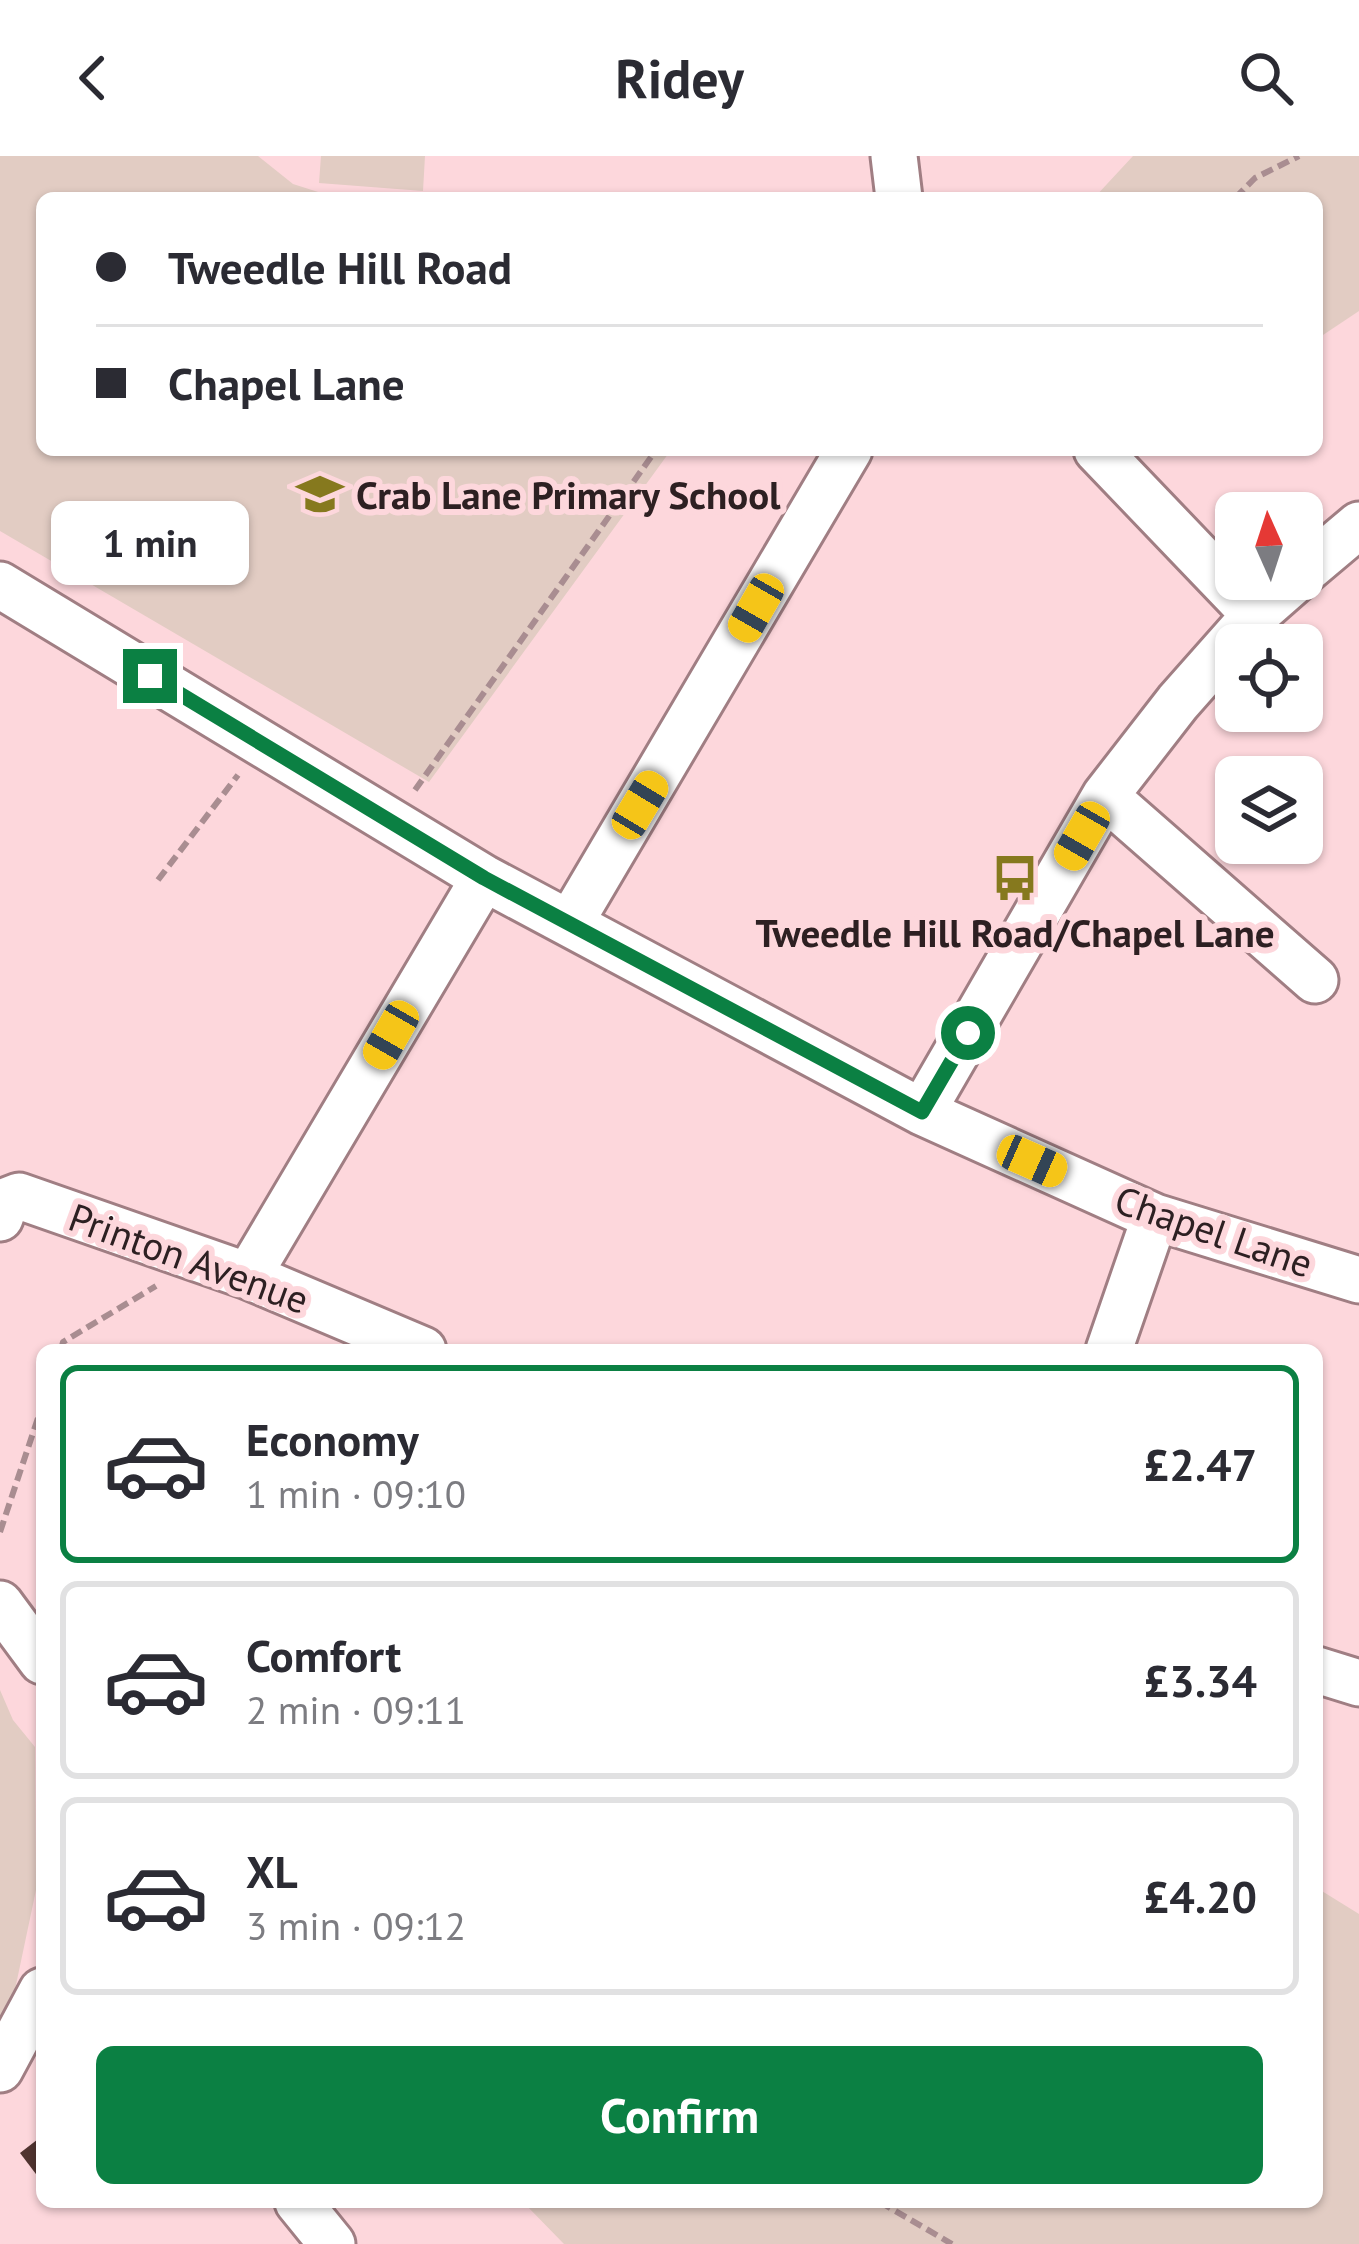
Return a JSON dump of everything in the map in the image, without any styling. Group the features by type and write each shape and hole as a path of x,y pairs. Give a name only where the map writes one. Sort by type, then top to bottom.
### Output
{"street":[{"path":"895,156 898,192"},
{"path":"570,923 845,456"},
{"path":"1102,456 1255,615"},
{"path":"1323,555 1359,524"},
{"name":"Chapel Lane","path":"0,585 484,878 922,1112 1155,1216 1359,1280"},
{"path":"922,1112 1105,796 1178,702 1272,600"},
{"path":"1105,796 1315,980"},
{"path":"248,1276 484,878"},
{"name":"Printon Avenue","path":"10,1207 200,1258 409,1344"},
{"path":"1111,1344 1155,1216"},
{"path":"4,1615 36,1653"},
{"path":"1323,1672 1359,1683"},
{"path":"0,2069 36,2002"},
{"path":"303,2208 332,2244"}],"path":[{"path":"1241,192 1256,178 1299,156"},
{"path":"423,779 652,456"},
{"path":"592,489 617,504"},
{"path":"158,880 262,744"},
{"path":"62,1344 200,1258"},
{"path":"0,1532 36,1424"},
{"path":"890,2208 952,2244"}],"shaded area":[{"name":"Crab Lane Primary School","path":"0,156 258,156 293,184 318,192 36,192 36,456 667,456 429,782 0,531"},
{"path":"321,156 425,156 423,191 319,183"},
{"path":"1133,156 1359,156 1359,311 1323,335 1323,192 1100,192"},
{"path":"0,1690 13,1720 35,1747 36,1890 9,2018 0,2025"},
{"path":"1323,1892 1359,1914 1359,2244 564,2244 529,2208 1323,2208"}],"building":[{"path":"36,2141 36,2174 20,2153"}],"place":[{"name":"Crab Lane Primary School","path":"320,494"},
{"name":"Tweedle Hill Road/Chapel Lane","path":"1015,878"}],"route":[{"path":"150,676 484,878 922,1112 968,1033"}]}
